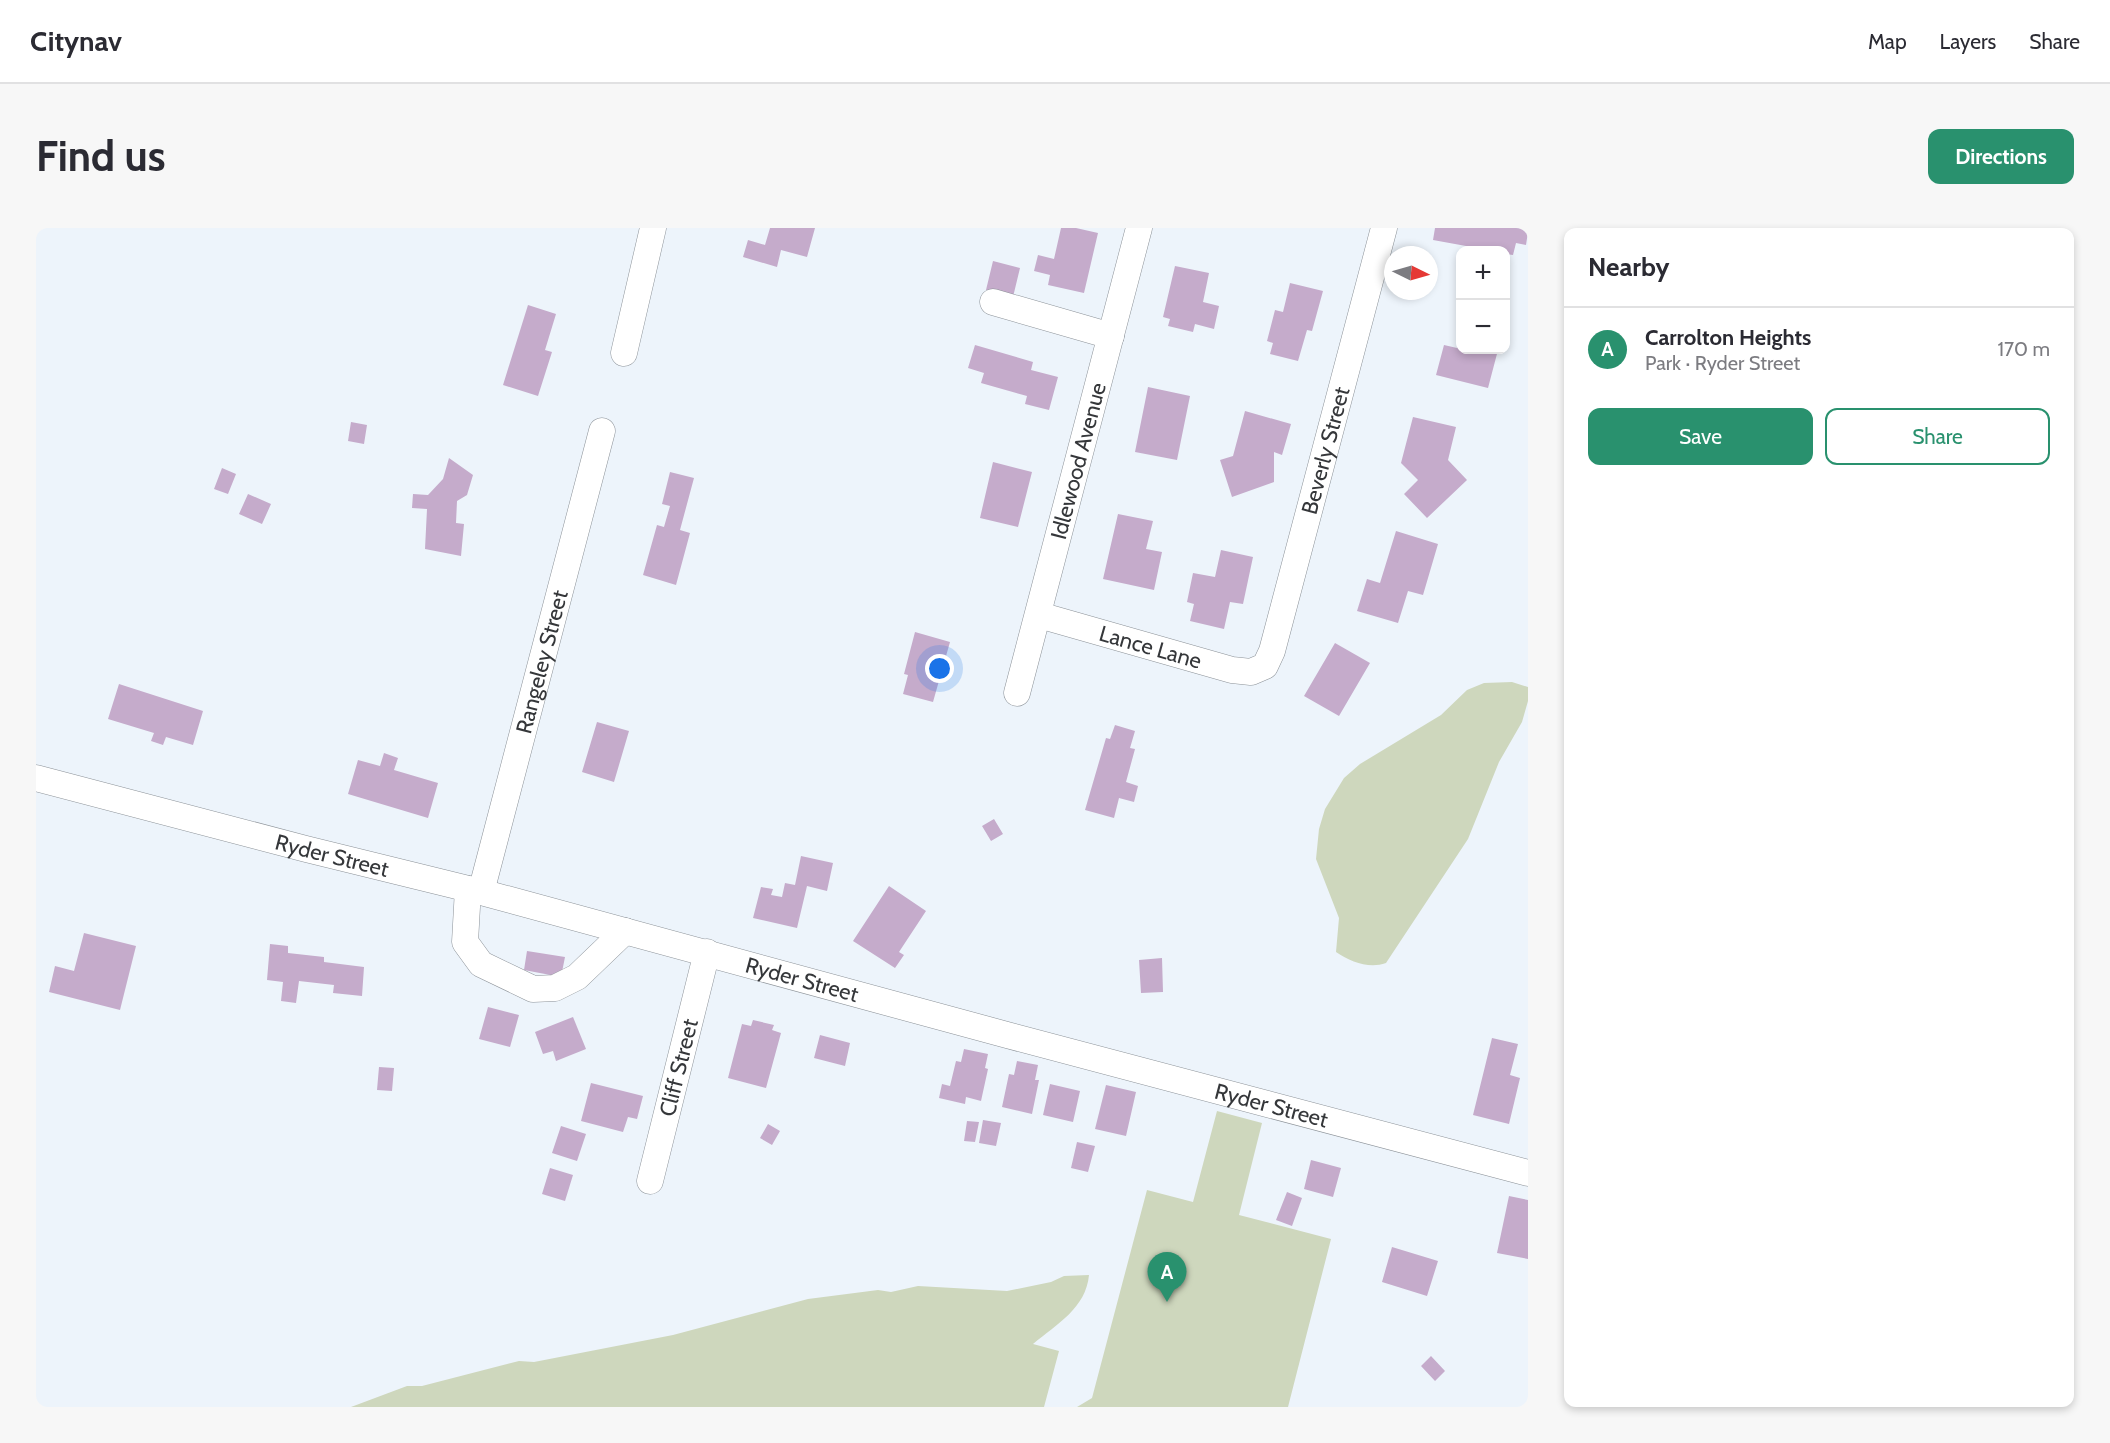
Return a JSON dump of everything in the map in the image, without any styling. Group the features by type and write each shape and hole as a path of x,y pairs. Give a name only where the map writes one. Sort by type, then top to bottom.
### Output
{"street":[{"path":"624,353 653,228"},
{"name":"Idlewood Avenue","path":"1017,693 1139,228"},
{"name":"Beverly Street","path":"1261,669 1268,662 1272,651 1384,228"},
{"path":"993,302 1110,336"},
{"name":"Rangeley Street","path":"602,431 475,891 465,942 480,964 533,989 555,988 577,977 625,931"},
{"name":"Lance Lane","path":"1038,615 1232,670 1251,672 1261,669"},
{"name":"Ryder Street","path":"36,778 707,952 1007,1035 1528,1173"},
{"name":"Cliff Street","path":"650,1181 707,952"}],"green space":[{"path":"1512,682 1528,687 1528,701 1522,722 1499,762 1468,839 1386,963 1360,964 1336,952 1339,918 1316,859 1319,829 1325,809 1344,778 1360,764 1441,715 1467,690 1484,683"},
{"path":"1217,1111 1262,1123 1239,1215 1331,1239 1288,1407 1077,1407 1092,1398 1147,1190 1193,1202"},
{"path":"1089,1275 1087,1287 1076,1306 1033,1344 1059,1351 1044,1407 351,1407 407,1386 422,1386 519,1361 534,1362 673,1335 808,1299 878,1290 891,1292 918,1286 1007,1291 1051,1282 1064,1276"}],"building":[{"path":"770,228 815,228 807,257 781,250 777,267 743,257 748,240 765,245"},
{"path":"1061,228 1076,228 1098,233 1084,293 1048,285 1050,275 1034,271 1038,255 1054,259"},
{"path":"1435,228 1528,228 1526,245 1516,243 1513,255 1510,255 1510,246 1466,246 1433,240"},
{"path":"993,261 1020,268 1013,297 986,290"},
{"path":"1175,266 1209,273 1203,302 1219,306 1214,329 1195,324 1193,332 1168,326 1170,319 1163,317"},
{"path":"1290,283 1323,291 1312,331 1307,330 1298,361 1270,354 1273,343 1267,341 1275,310 1283,312"},
{"path":"528,305 556,314 545,350 552,352 538,396 503,385"},
{"path":"975,345 1033,362 1031,370 1058,377 1049,410 1025,404 1027,396 981,383 984,373 968,368"},
{"path":"1444,345 1456,348 1456,354 1497,354 1488,388 1436,375"},
{"path":"1148,387 1190,396 1177,460 1135,452"},
{"path":"1245,411 1291,424 1282,455 1274,452 1274,482 1232,497 1220,460 1233,456"},
{"path":"1413,417 1456,427 1448,460 1467,480 1427,518 1404,494 1418,480 1401,463"},
{"path":"351,422 367,425 364,444 348,441"},
{"path":"449,458 473,475 467,495 457,501 456,523 464,524 461,556 425,549 427,509 412,508 413,494 428,495 443,479"},
{"path":"993,462 1032,472 1018,527 980,518"},
{"path":"222,468 236,474 228,494 214,489"},
{"path":"670,472 694,478 680,530 690,533 676,585 643,575 657,525 664,527 670,506 662,504"},
{"path":"248,494 271,504 262,524 239,514"},
{"path":"1118,514 1153,521 1146,549 1162,552 1154,590 1103,579"},
{"path":"1396,531 1438,544 1423,595 1408,591 1398,623 1357,611 1367,579 1380,583"},
{"path":"1221,550 1253,557 1243,604 1230,602 1224,629 1190,621 1194,604 1187,602 1193,573 1215,577"},
{"path":"915,632 950,642 933,702 903,694 908,675 904,674"},
{"path":"1335,643 1370,663 1339,716 1304,696"},
{"path":"119,684 203,711 193,745 166,737 163,745 151,741 154,733 108,719"},
{"path":"597,722 629,731 614,782 582,772"},
{"path":"1115,725 1135,731 1130,748 1135,749 1126,782 1138,786 1134,802 1119,798 1114,818 1085,810 1106,738 1110,739"},
{"path":"384,753 398,758 394,770 438,783 428,818 348,794 358,760 380,766"},
{"path":"994,819 1003,834 991,841 982,826"},
{"path":"801,856 833,863 827,891 807,886 797,928 753,918 761,887 773,889 771,895 782,897 785,883 795,885"},
{"path":"889,886 926,911 899,952 904,955 895,968 853,941"},
{"path":"84,933 136,946 120,1010 49,992 55,966 74,971"},
{"path":"270,944 288,946 288,953 324,957 324,962 364,967 362,996 333,993 334,985 299,981 296,1003 281,1001 283,982 267,980"},
{"path":"527,951 565,957 561,977 524,970"},
{"path":"1162,958 1163,992 1141,993 1139,960"},
{"path":"488,1007 519,1015 510,1047 479,1039"},
{"path":"573,1017 586,1049 556,1061 553,1051 543,1054 535,1032"},
{"path":"753,1020 774,1025 772,1030 781,1033 766,1088 728,1078 742,1024 751,1026"},
{"path":"820,1035 850,1043 845,1066 814,1058"},
{"path":"1492,1038 1518,1044 1510,1075 1520,1078 1509,1124 1473,1115"},
{"path":"964,1049 988,1054 985,1068 988,1069 981,1101 966,1097 965,1104 939,1098 942,1084 950,1086 956,1061 961,1062"},
{"path":"1017,1061 1038,1065 1035,1080 1039,1080 1032,1114 1002,1107 1009,1074 1014,1075"},
{"path":"379,1067 394,1068 392,1091 377,1090"},
{"path":"591,1083 643,1096 637,1119 628,1117 623,1132 581,1121"},
{"path":"1050,1084 1080,1091 1073,1122 1043,1115"},
{"path":"1106,1085 1136,1092 1126,1136 1095,1129"},
{"path":"983,1120 1001,1123 996,1146 979,1143"},
{"path":"967,1121 979,1122 975,1142 964,1141"},
{"path":"768,1124 780,1131 772,1145 760,1138"},
{"path":"561,1126 586,1134 577,1161 552,1153"},
{"path":"1077,1142 1095,1146 1088,1172 1071,1168"},
{"path":"1311,1160 1341,1168 1333,1197 1304,1189"},
{"path":"550,1168 573,1175 565,1201 542,1194"},
{"path":"1287,1192 1302,1198 1292,1226 1276,1220"},
{"path":"1509,1196 1528,1200 1528,1259 1497,1253"},
{"path":"1392,1247 1438,1261 1427,1296 1382,1282"},
{"path":"1431,1356 1445,1371 1435,1381 1421,1366"}],"place":[{"name":"Carrolton Heights","path":"1167,1302"}]}
